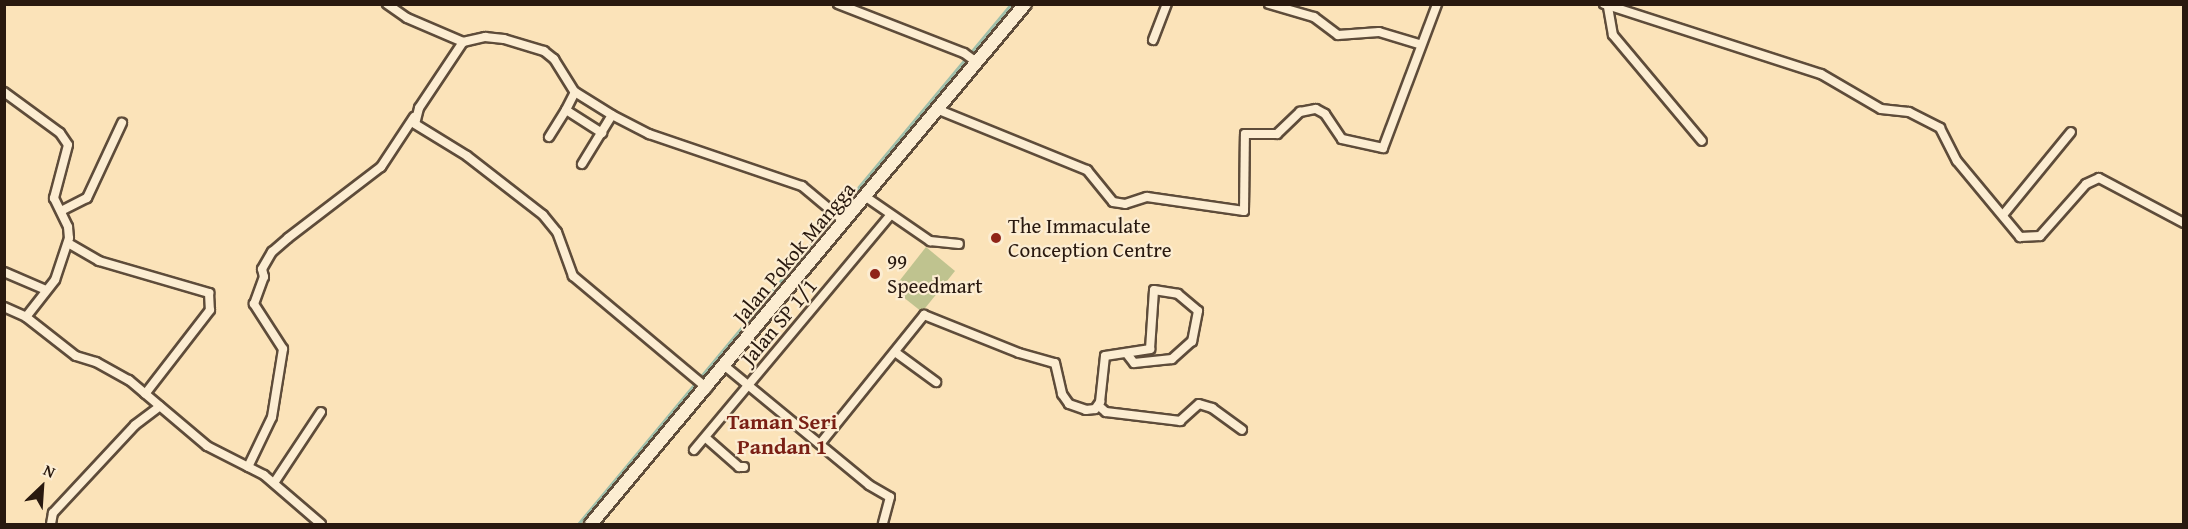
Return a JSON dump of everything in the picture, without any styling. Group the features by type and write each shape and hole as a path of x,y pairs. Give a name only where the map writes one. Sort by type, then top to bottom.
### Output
{"main road":[{"name":"Jalan Pokok Mangga","path":"591,525 705,386 726,367 843,220 866,197 939,110 975,61 1025,4"}],"street":[{"path":"387,4 407,18 463,42 485,37 533,46 554,59 575,92 612,115 649,134 802,186 843,220"},
{"path":"838,4 963,53 975,61"},
{"path":"1153,40 1167,4"},
{"path":"1269,4 1314,17 1338,35 1379,32 1419,44"},
{"path":"939,110 1087,170 1113,202 1125,204 1147,197 1244,210 1245,134 1277,134 1300,112 1316,109 1325,114 1342,139 1383,148 1419,44 1437,4"},
{"path":"1606,6 1613,35 1702,141"},
{"path":"1606,6 1821,74 1881,108 1920,117 1940,128 1957,161 2020,237 2040,236 2086,184 2099,178 2184,223"},
{"path":"248,467 272,417 283,349 254,304 264,277 262,269 272,252 288,238 381,168 463,42"},
{"path":"4,92 65,139 68,145 54,189 54,198 68,227 68,243 55,280 26,317"},
{"path":"549,137 575,92"},
{"path":"566,110 602,133"},
{"path":"582,164 612,115"},
{"path":"414,117 415,124 467,156 543,215 557,232 573,276 705,386"},
{"path":"61,211 87,198 122,123"},
{"path":"2003,215 2071,132"},
{"path":"866,197 890,216 930,241 959,244"},
{"name":"Jalan SP 1/1","path":"694,450 750,386 890,216"},
{"path":"68,243 99,261 209,293 210,310 145,394"},
{"path":"4,272 46,290"},
{"path":"1099,406 1105,356 1150,349 1154,290 1178,294 1198,311 1192,341 1172,359 1134,363 1126,354"},
{"path":"4,307 26,317 76,356 96,362 145,394 207,446 274,483 321,525"},
{"path":"820,444 924,315 1019,353 1048,359 1059,370 1062,394 1069,405 1086,410 1099,406"},
{"path":"895,352 936,382"},
{"path":"726,367 869,485 890,497 884,525"},
{"path":"1099,406 1106,412 1140,418 1180,421 1199,404 1212,408 1242,430"},
{"path":"51,525 53,513 135,425 159,406"},
{"path":"274,483 321,411"},
{"path":"706,438 744,467"}],"green space":[{"path":"926,247 955,271 922,312 893,289"}],"waterway":[{"path":"578,524 1011,4"}],"place":[{"name":"The Immaculate Conception Centre","path":"996,238"},
{"name":"99 Speedmart","path":"875,274"}],"district":[{"name":"Taman Seri Pandan 1","path":"782,434"}]}
